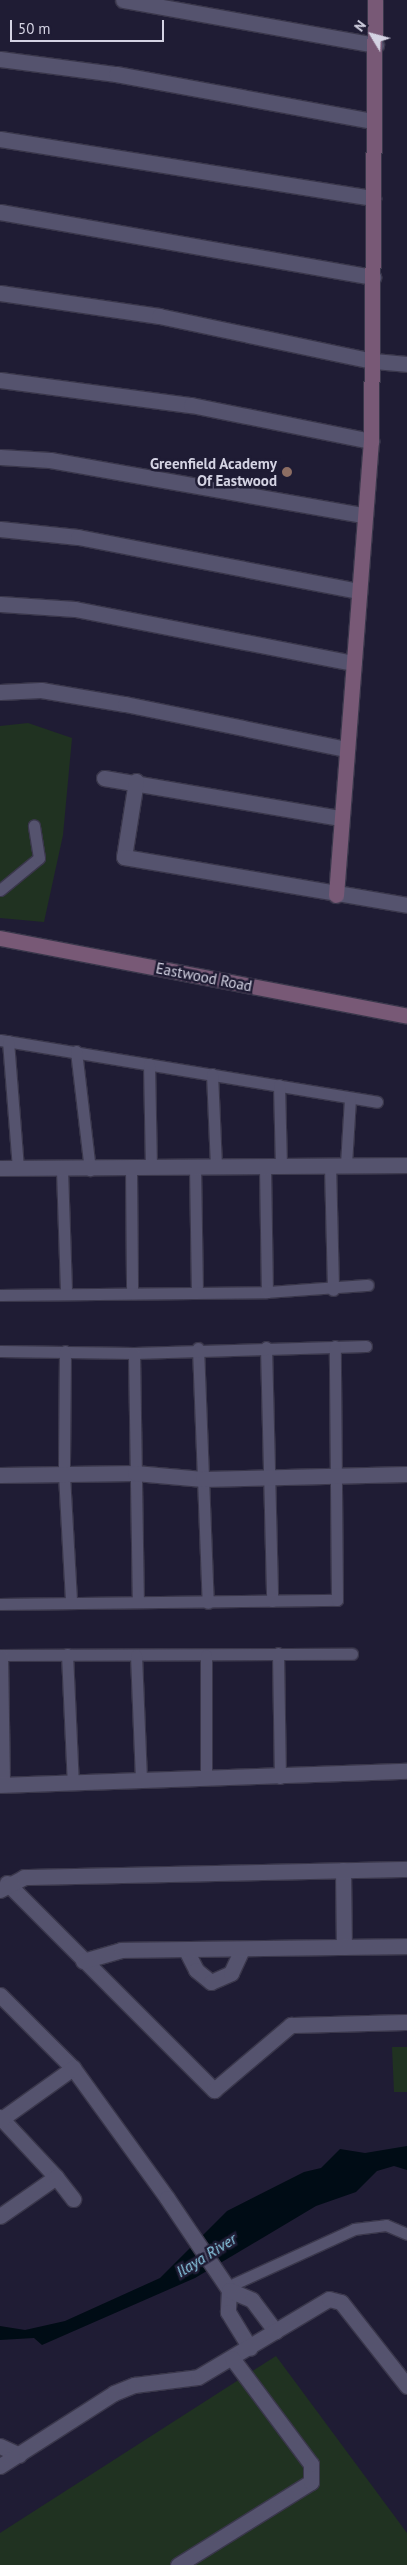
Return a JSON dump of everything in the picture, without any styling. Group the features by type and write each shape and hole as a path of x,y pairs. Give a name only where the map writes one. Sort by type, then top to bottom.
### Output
{"street":[{"path":"123,0 376,45"},
{"path":"336,895 354,663 363,515 371,441 373,361 372,122 376,45 375,0"},
{"path":"0,59 116,74 372,122"},
{"path":"0,139 373,198"},
{"path":"0,212 373,277"},
{"path":"0,293 159,316 373,361 407,364"},
{"path":"0,380 191,404 371,441"},
{"path":"0,457 50,460 363,515"},
{"path":"0,529 78,537 358,590"},
{"path":"0,604 75,609 354,663"},
{"path":"0,692 41,690 346,749"},
{"path":"104,778 341,818"},
{"path":"136,782 124,857 336,895 407,905"},
{"name":"Eastwood Road","path":"0,938 407,1016"},
{"path":"0,1168 90,1170 195,1166 407,1165"},
{"path":"0,1476 135,1473 203,1479 407,1474"},
{"path":"2,1785 206,1778 280,1778 407,1771"},
{"path":"407,1869 24,1877 3,1886 83,1961 214,2090 291,2025 407,2022"},
{"path":"343,1870 344,1947"},
{"path":"83,1961 121,1950 407,1946"},
{"path":"186,1950 196,1970 211,1982 230,1973 242,1949"},
{"path":"0,1995 74,2068 227,2286 252,2300 275,2331"},
{"path":"72,2199 56,2177 1,2118 74,2068"},
{"path":"0,2216 56,2177"},
{"path":"227,2286 228,2312 250,2348"},
{"path":"0,2466 114,2393 134,2385 198,2377 250,2348 328,2299 341,2302 407,2386"},
{"path":"178,2565 311,2482 311,2464 232,2358"},
{"path":"0,2446 18,2455"}],"lane":[{"path":"0,890 24,875 40,858 34,825"},
{"path":"18,1167 4,1040 377,1102"},
{"path":"76,1051 90,1170"},
{"path":"149,1064 151,1167"},
{"path":"212,1074 216,1166"},
{"path":"279,1085 281,1166"},
{"path":"346,1164 350,1098"},
{"path":"330,1165 333,1290"},
{"path":"195,1166 197,1292"},
{"path":"266,1167 267,1292"},
{"path":"130,1168 132,1291"},
{"path":"62,1170 66,1292"},
{"path":"0,1295 132,1291 267,1292 333,1290 368,1285"},
{"path":"0,1603 337,1600 338,1476 335,1346"},
{"path":"0,1350 134,1353 198,1348 366,1346"},
{"path":"266,1347 271,1478 272,1601"},
{"path":"198,1348 208,1602"},
{"path":"65,1351 64,1475 71,1601"},
{"path":"134,1353 138,1602"},
{"path":"278,1653 280,1778"},
{"path":"67,1654 73,1784"},
{"path":"2,1785 1,1655 352,1654"},
{"path":"136,1655 141,1781"},
{"path":"206,1655 206,1778"},
{"path":"227,2286 354,2228 386,2225 407,2234"}],"green space":[{"path":"28,723 72,738 63,835 44,922 0,918 0,726"},
{"path":"392,2047 407,2047 407,2092 394,2092"},
{"path":"276,2356 407,2533 407,2565 0,2565 0,2533"}],"water":[{"name":"Ilaya River","path":"407,2146 407,2170 394,2166 377,2171 356,2192 316,2206 195,2278 42,2345 34,2338 0,2340 0,2326 25,2330 65,2321 160,2278 227,2211 304,2172 321,2168 340,2149 365,2153"}],"place":[{"name":"Greenfield Academy Of Eastwood","path":"287,472"}]}
